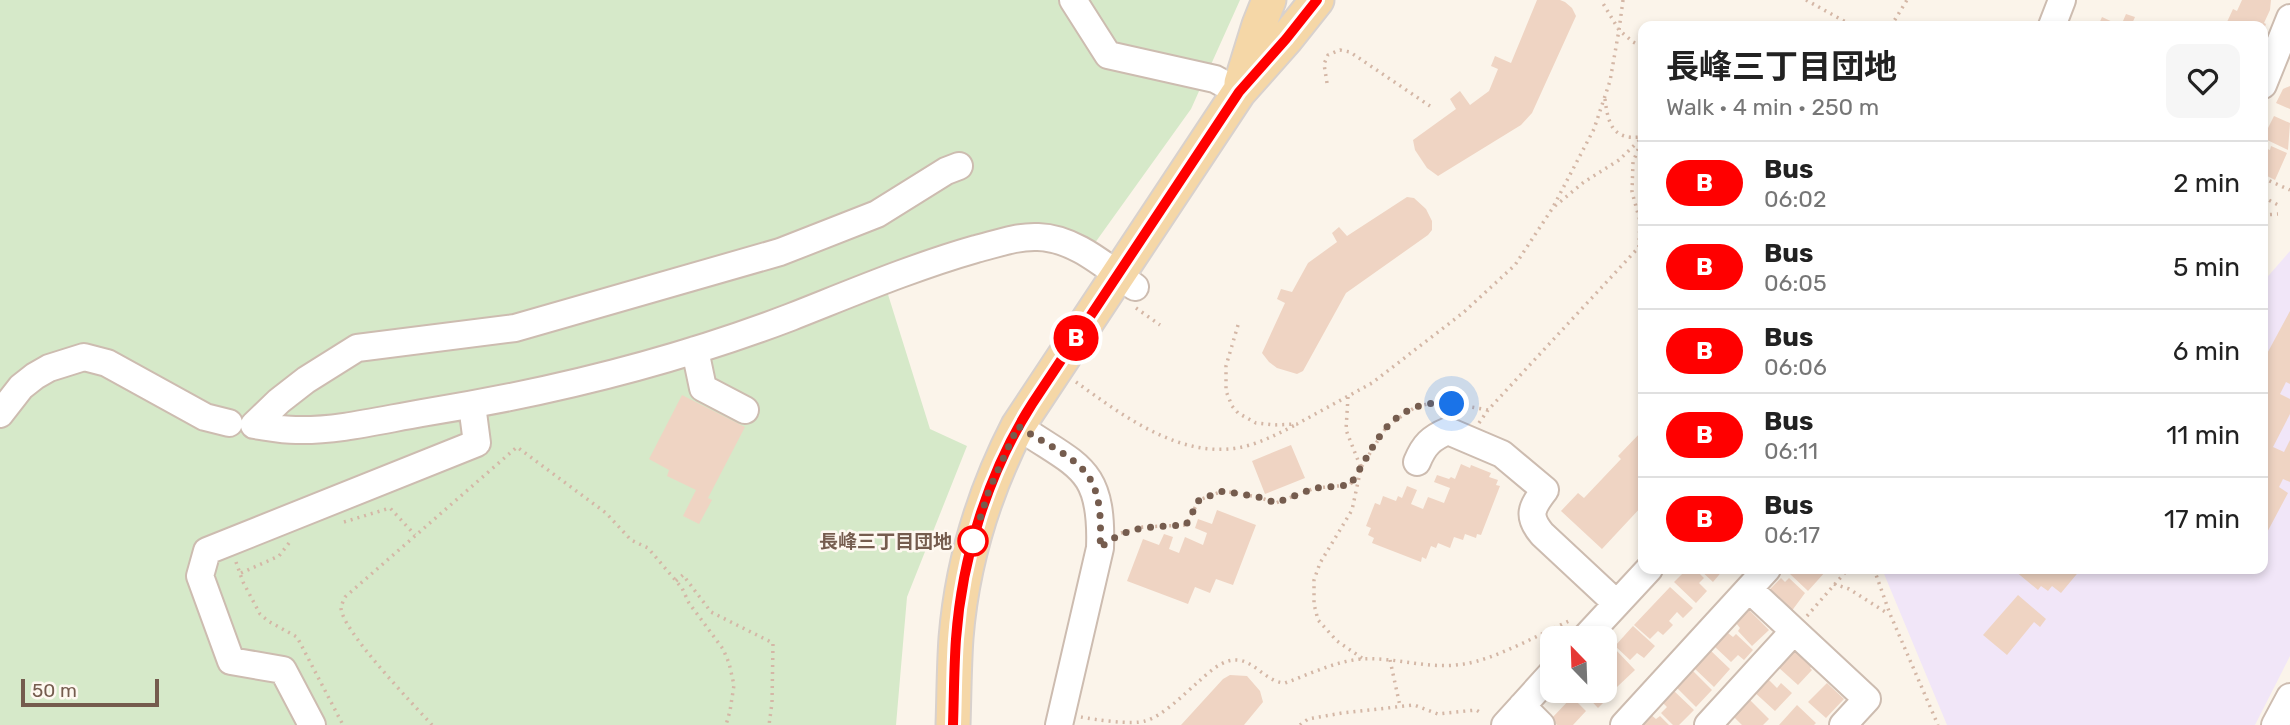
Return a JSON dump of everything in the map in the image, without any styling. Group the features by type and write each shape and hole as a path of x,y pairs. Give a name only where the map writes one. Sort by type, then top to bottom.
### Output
{"main road":[{"path":"1239,92 1269,0"},
{"path":"953,725 956,638 965,577 989,490 1018,426 1126,288 1239,92 1317,0"}],"street":[{"path":"1073,0 1108,55 1215,79 1239,92"},
{"path":"2054,21 2062,0"},
{"path":"2276,72 2290,18"},
{"path":"959,166 946,171 877,214 780,252 515,328 357,348 306,380 254,425 295,430 326,429 472,405 574,383 695,349 787,318 930,263 1018,238 1037,236 1069,243 1126,288"},
{"path":"695,349 703,388 745,410"},
{"path":"0,415 21,387 35,376 49,368 84,357 107,363 205,417 229,423"},
{"path":"312,725 284,670 231,661 200,576 207,551 477,443 472,405"},
{"path":"1018,426 1071,459 1086,473 1094,489 1101,518 1100,548 1061,719"},
{"path":"1417,462 1422,449 1432,438 1448,431 1502,454 1545,490 1537,499 1532,512 1532,523 1616,603"},
{"path":"1583,626 1616,603 1643,574"},
{"path":"1625,725 1762,574"},
{"path":"1749,589 1867,699 1843,725"},
{"path":"1707,725 1794,631"},
{"path":"1503,715 1540,683"},
{"path":"2275,725 2290,697"},
{"path":"1503,715 1541,725"}],"path":[{"path":"1601,0 1619,30 1638,44"},
{"path":"1072,379 1136,424 1182,443 1218,449 1248,446 1297,424 1372,383 1489,291 1515,265 1552,209 1594,129 1605,96 1623,0"},
{"path":"1806,0 1844,21"},
{"path":"1894,21 1907,0"},
{"path":"1326,83 1324,64 1328,55 1340,50 1350,52 1430,106"},
{"path":"1605,96 1608,119 1614,130 1627,137 1638,137"},
{"path":"1552,209 1584,182 1619,160 1638,142"},
{"path":"1638,150 1633,162 1632,192 1638,214"},
{"path":"2268,180 2290,190"},
{"path":"2268,200 2280,206"},
{"path":"2268,215 2278,214"},
{"path":"1100,548 1115,535 1143,527 1186,525 1199,500 1223,491 1276,503 1315,488 1350,485 1387,426 1414,408 1437,401 1488,410 1638,249"},
{"path":"1126,288 1160,325"},
{"path":"1238,325 1226,366 1226,391 1232,406 1256,424 1297,424"},
{"path":"1348,397 1346,430 1361,468 1352,510 1320,563 1314,589 1318,620 1337,641 1363,659"},
{"path":"432,725 372,658 345,618 341,606 345,597 517,447 606,513 631,540 648,548 676,580 689,603 723,649 729,663 734,685 726,725"},
{"path":"341,523 390,508 415,535"},
{"path":"240,574 279,556 292,538"},
{"path":"234,539 236,562 251,599 268,621 297,637 343,725"},
{"path":"1794,631 1843,574"},
{"path":"1876,574 1938,725"},
{"path":"676,580 683,575 711,612 773,643 769,725"},
{"path":"1834,584 1849,589 1890,614"},
{"path":"1061,719 1145,721 1230,660 1249,662 1269,678 1285,683 1343,662 1363,659 1390,660 1430,667 1465,664 1540,641"},
{"path":"1390,660 1400,706"},
{"path":"1300,725 1308,719 1342,713 1414,705 1438,714 1476,710 1503,715"}],"shaded area":[{"path":"2290,251 2290,656 2255,725 1947,725 1884,574 2268,574 2268,276"}],"green space":[{"path":"0,0 1240,0 1191,109 1092,247 1069,233 881,272 930,429 967,446 907,597 896,725 0,725"}],"building":[{"path":"1537,0 1565,2 1576,16 1532,113 1521,125 1438,176 1427,168 1415,150 1413,140 1456,109 1450,99 1460,91 1470,105 1489,91 1498,69 1491,66 1495,56 1511,63"},
{"path":"2242,0 2271,0 2265,21 2227,21 2233,9 2237,11"},
{"path":"2126,14 2135,17 2133,21 2123,21"},
{"path":"2290,86 2290,109 2276,103 2283,89"},
{"path":"2274,116 2290,123 2288,150 2268,140 2268,128"},
{"path":"2271,146 2287,153 2275,180 2268,176 2268,149"},
{"path":"1407,197 1414,198 1426,209 1432,221 1432,230 1428,235 1346,293 1303,371 1297,374 1277,368 1269,362 1262,353 1285,303 1277,299 1281,289 1292,292 1308,263 1337,242 1332,233 1339,227 1347,236"},
{"path":"2290,311 2290,384 2286,382 2280,394 2290,399 2290,414 2273,447 2284,452 2290,440 2290,482 2283,479 2279,487 2288,493 2268,531 2268,352"},
{"path":"682,395 745,427 708,498 712,500 699,524 683,516 696,490 667,476 669,470 649,459"},
{"path":"1638,435 1638,510 1602,549 1561,511 1578,493 1584,498 1621,459 1618,456"},
{"path":"1291,445 1305,478 1265,494 1252,461"},
{"path":"1461,464 1491,473 1489,477 1498,480 1496,485 1500,486 1481,535 1477,534 1476,538 1465,534 1463,540 1454,537 1450,548 1438,543 1436,548 1431,546 1426,559 1422,557 1421,562 1372,543 1374,538 1368,535 1371,528 1366,526 1375,503 1380,505 1383,496 1396,501 1398,496 1402,498 1407,486 1417,490 1411,504 1423,509 1428,497 1444,503 1450,488 1434,482 1437,475 1455,479"},
{"path":"1217,510 1256,525 1233,585 1216,579 1210,593 1195,587 1188,604 1127,581 1143,539 1159,545 1164,534 1173,537 1169,549 1179,553 1185,537 1203,545 1207,533 1195,528 1198,519 1212,524"},
{"path":"1682,574 1700,574 1704,578 1699,583 1707,591 1696,603 1674,582"},
{"path":"1704,574 1720,574 1713,582"},
{"path":"1790,574 1823,574 1808,591"},
{"path":"2019,574 2077,574 2061,593 2052,586 2048,591 2041,586 2038,590"},
{"path":"1781,578 1785,582 1789,578 1805,593 1791,612 1768,591"},
{"path":"1670,587 1693,608 1683,618 1677,612 1669,621 1673,625 1663,635 1658,631 1650,639 1634,625"},
{"path":"2018,595 2046,619 2040,627 2034,622 2007,655 1983,635"},
{"path":"1749,610 1769,630 1752,646 1738,631 1740,628 1736,623"},
{"path":"1633,626 1655,646 1644,658 1637,653 1630,660 1617,648 1617,644"},
{"path":"1728,633 1733,637 1736,634 1753,650 1744,660 1738,655 1731,662 1715,647"},
{"path":"1793,648 1815,663 1798,685 1777,666"},
{"path":"1710,650 1730,669 1714,687 1694,668"},
{"path":"1617,651 1635,670 1617,687"},
{"path":"1693,671 1712,690 1696,707 1676,687"},
{"path":"1230,675 1247,676 1260,691 1263,702 1244,725 1181,725 1223,679"},
{"path":"1768,679 1777,688 1781,683 1792,693 1775,711 1752,690 1762,680 1765,683"},
{"path":"1827,683 1844,699 1826,718 1808,702"},
{"path":"1673,690 1694,710 1679,725 1673,725 1661,713 1667,707 1662,702"},
{"path":"1749,699 1769,719 1763,725 1742,725 1733,716"},
{"path":"1565,704 1579,704 1586,711 1573,725 1557,725 1551,719"},
{"path":"1797,705 1816,723 1779,725"},
{"path":"1650,714 1656,719 1660,716 1669,725 1639,725"}],"bus line":[{"name":"B","path":"953,725 956,638 965,577 989,490 1018,426 1239,92 1317,0"}],"place":[{"name":"長峰三丁目団地","path":"973,541"}],"route":[{"path":"973,541 989,490 1018,426 1071,459 1086,473 1094,489 1101,518 1100,548 1115,535 1143,527 1186,525 1199,500 1223,491 1276,503 1315,488 1350,485 1387,426 1414,408 1437,401 1452,404"}]}
